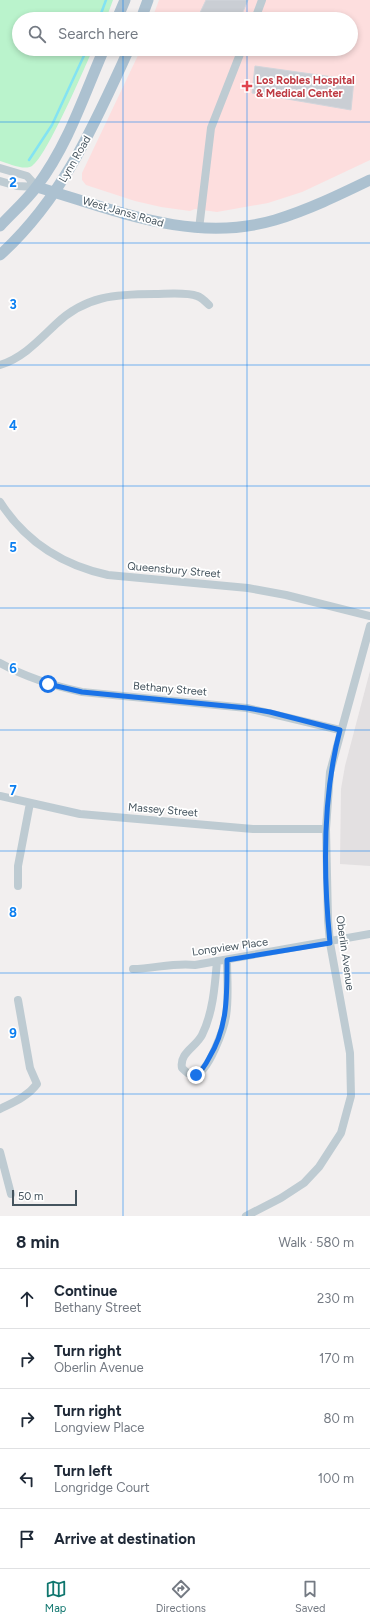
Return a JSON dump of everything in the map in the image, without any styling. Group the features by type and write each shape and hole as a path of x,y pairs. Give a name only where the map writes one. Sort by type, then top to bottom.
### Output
{"main road":[{"path":"120,12 124,0"},
{"path":"144,12 148,0"},
{"name":"Lynn Road","path":"0,226 37,187 74,121 101,56"},
{"name":"Lynn Road","path":"0,255 24,230 65,178 84,144 125,56"},
{"name":"West Janss Road","path":"37,187 148,221 199,229 234,228 274,220 313,207 370,180"}],"street":[{"path":"258,12 262,0"},
{"path":"199,229 211,128 239,56"},
{"name":"West Janss Road","path":"0,168 27,176 37,187"},
{"name":"West Janss Road","path":"0,181 17,186 37,187"},
{"path":"0,365 22,354 37,343 57,323 75,309 93,300 122,294 197,296 209,305"},
{"name":"Queensbury Street","path":"0,502 18,527 38,544 58,557 96,573 248,588 286,595 370,616"},
{"name":"Oberlin Avenue","path":"246,1216 281,1198 304,1183 319,1167 330,1152 341,1133 347,1116 351,1096 350,1053 330,943 326,829 330,772 340,730 370,626"},
{"name":"Bethany Street","path":"0,663 32,678 70,690 247,708 270,712 340,730"},
{"name":"Massey Street","path":"0,796 80,814 245,829 326,829"},
{"path":"18,886 18,866 30,803"},
{"name":"Longview Place","path":"133,969 149,969 185,963 195,965 330,943 370,934"},
{"path":"217,961 210,1014 203,1034 183,1055 181,1062 182,1068 192,1075 196,1075 205,1066 217,1046 222,1031 226,1015 227,960"},
{"path":"0,1109 31,1092 37,1084 30,1068 18,1000"},
{"path":"0,1152 12,1194"}],"shaded area":[{"name":"Los Robles Hospital & Medical Center","path":"159,0 370,0 370,160 302,192 268,203 217,212 195,209 190,211 161,207 135,201 86,185 82,180 82,173 138,56 358,56 358,12 155,12"},
{"path":"370,671 370,866 340,864 341,789 345,766"}],"green space":[{"path":"0,0 113,0 109,12 12,12 12,56 90,56 56,130 39,159 32,166 25,168 0,161"}],"building":[{"path":"206,0 248,0 243,12 200,12"},
{"path":"255,66 354,80 351,110 252,93"}],"waterway":[{"path":"102,12 106,0"},
{"path":"29,160 52,125 84,56"}],"place":[{"name":"Los Robles Hospital & Medical Center","path":"247,86"}],"route":[{"path":"48,684 82,692 247,708 315,722 340,730 330,772 326,829 330,943 227,960 226,1015 222,1031 217,1046 205,1066 196,1075"}]}
